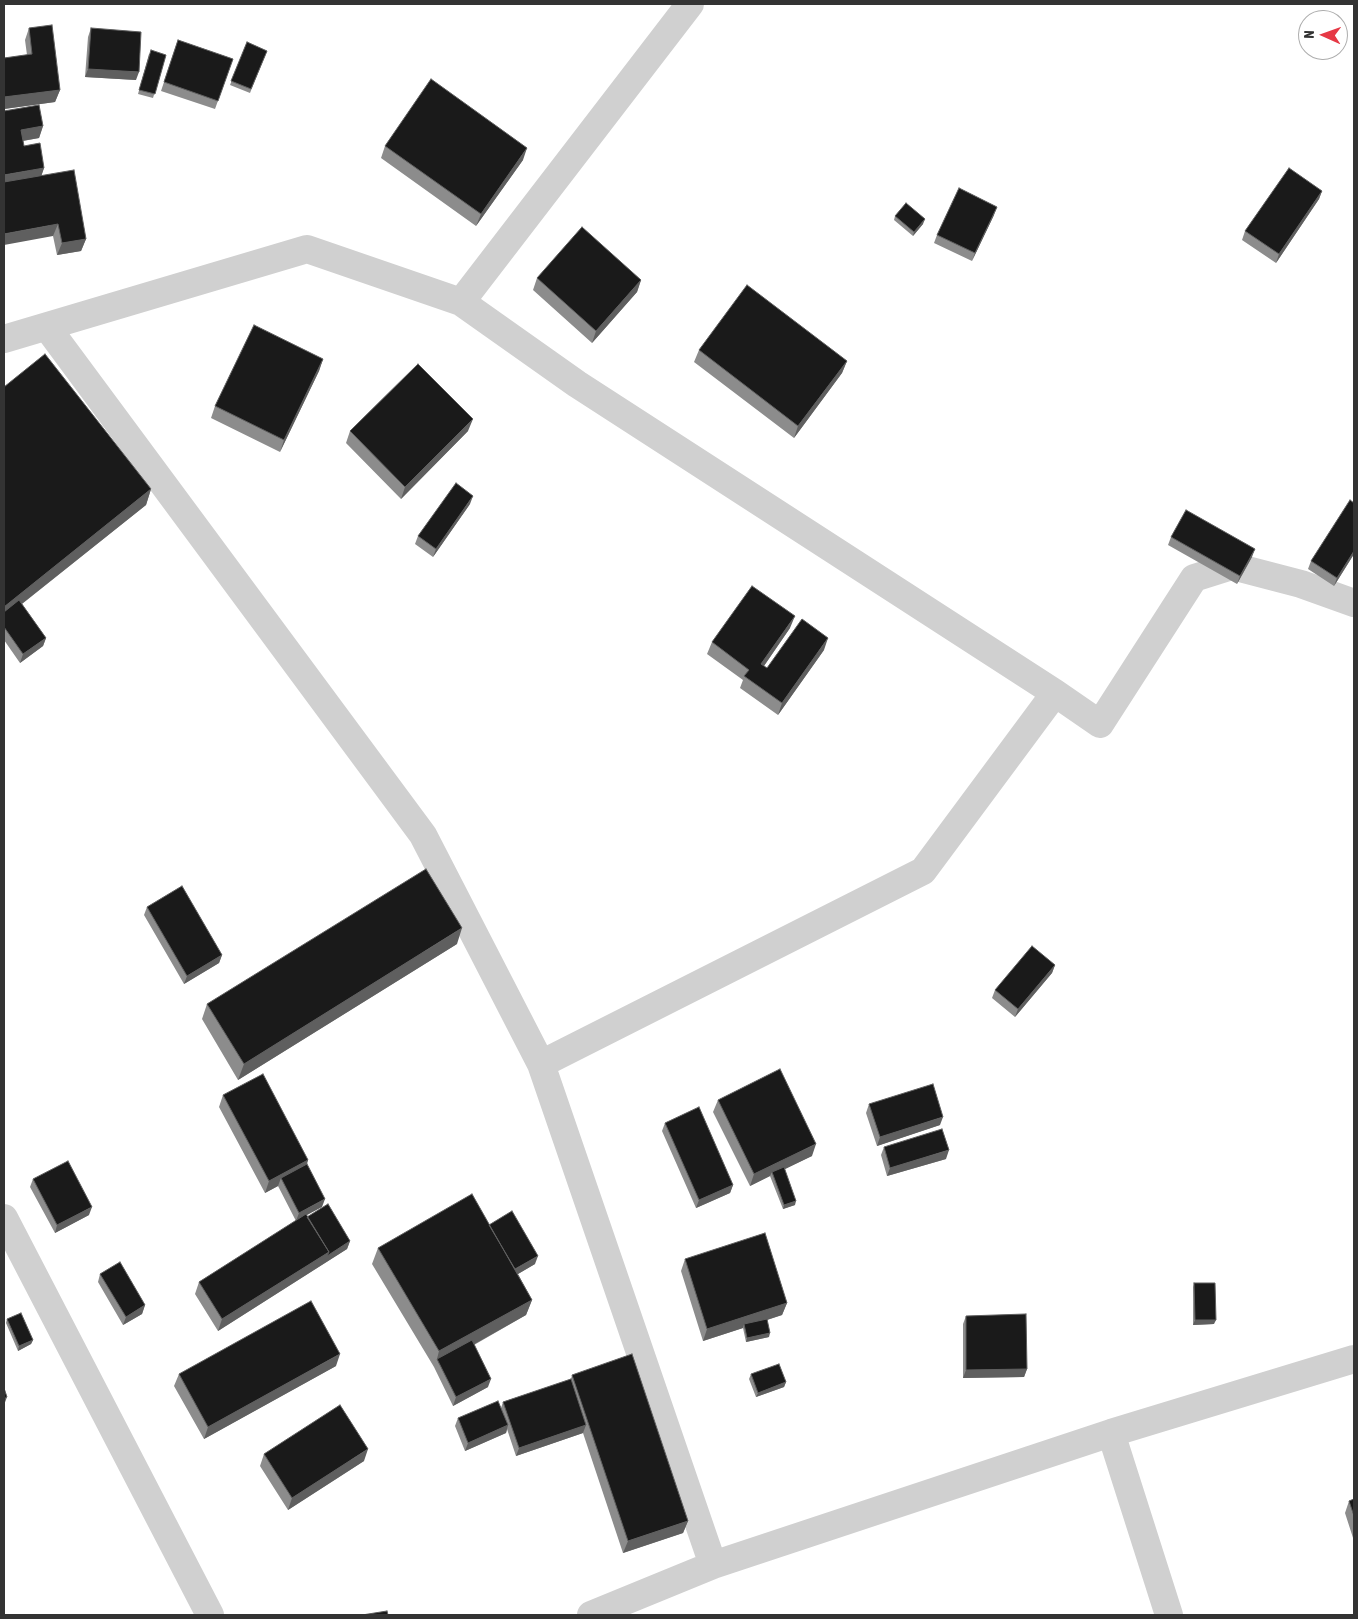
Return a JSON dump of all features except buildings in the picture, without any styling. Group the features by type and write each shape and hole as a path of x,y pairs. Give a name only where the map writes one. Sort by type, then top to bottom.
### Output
{"street":[{"path":"461,302 690,4"},
{"path":"4,339 307,249 461,302 576,384 1055,693 1100,724 1194,578 1232,566 1301,584 1354,603"},
{"path":"47,327 423,835 540,1064 713,1565"},
{"path":"540,1064 923,871 1055,693"},
{"path":"4,1218 210,1615"},
{"path":"591,1615 713,1565 1112,1433 1354,1359"},
{"path":"1112,1433 1168,1615"}]}
